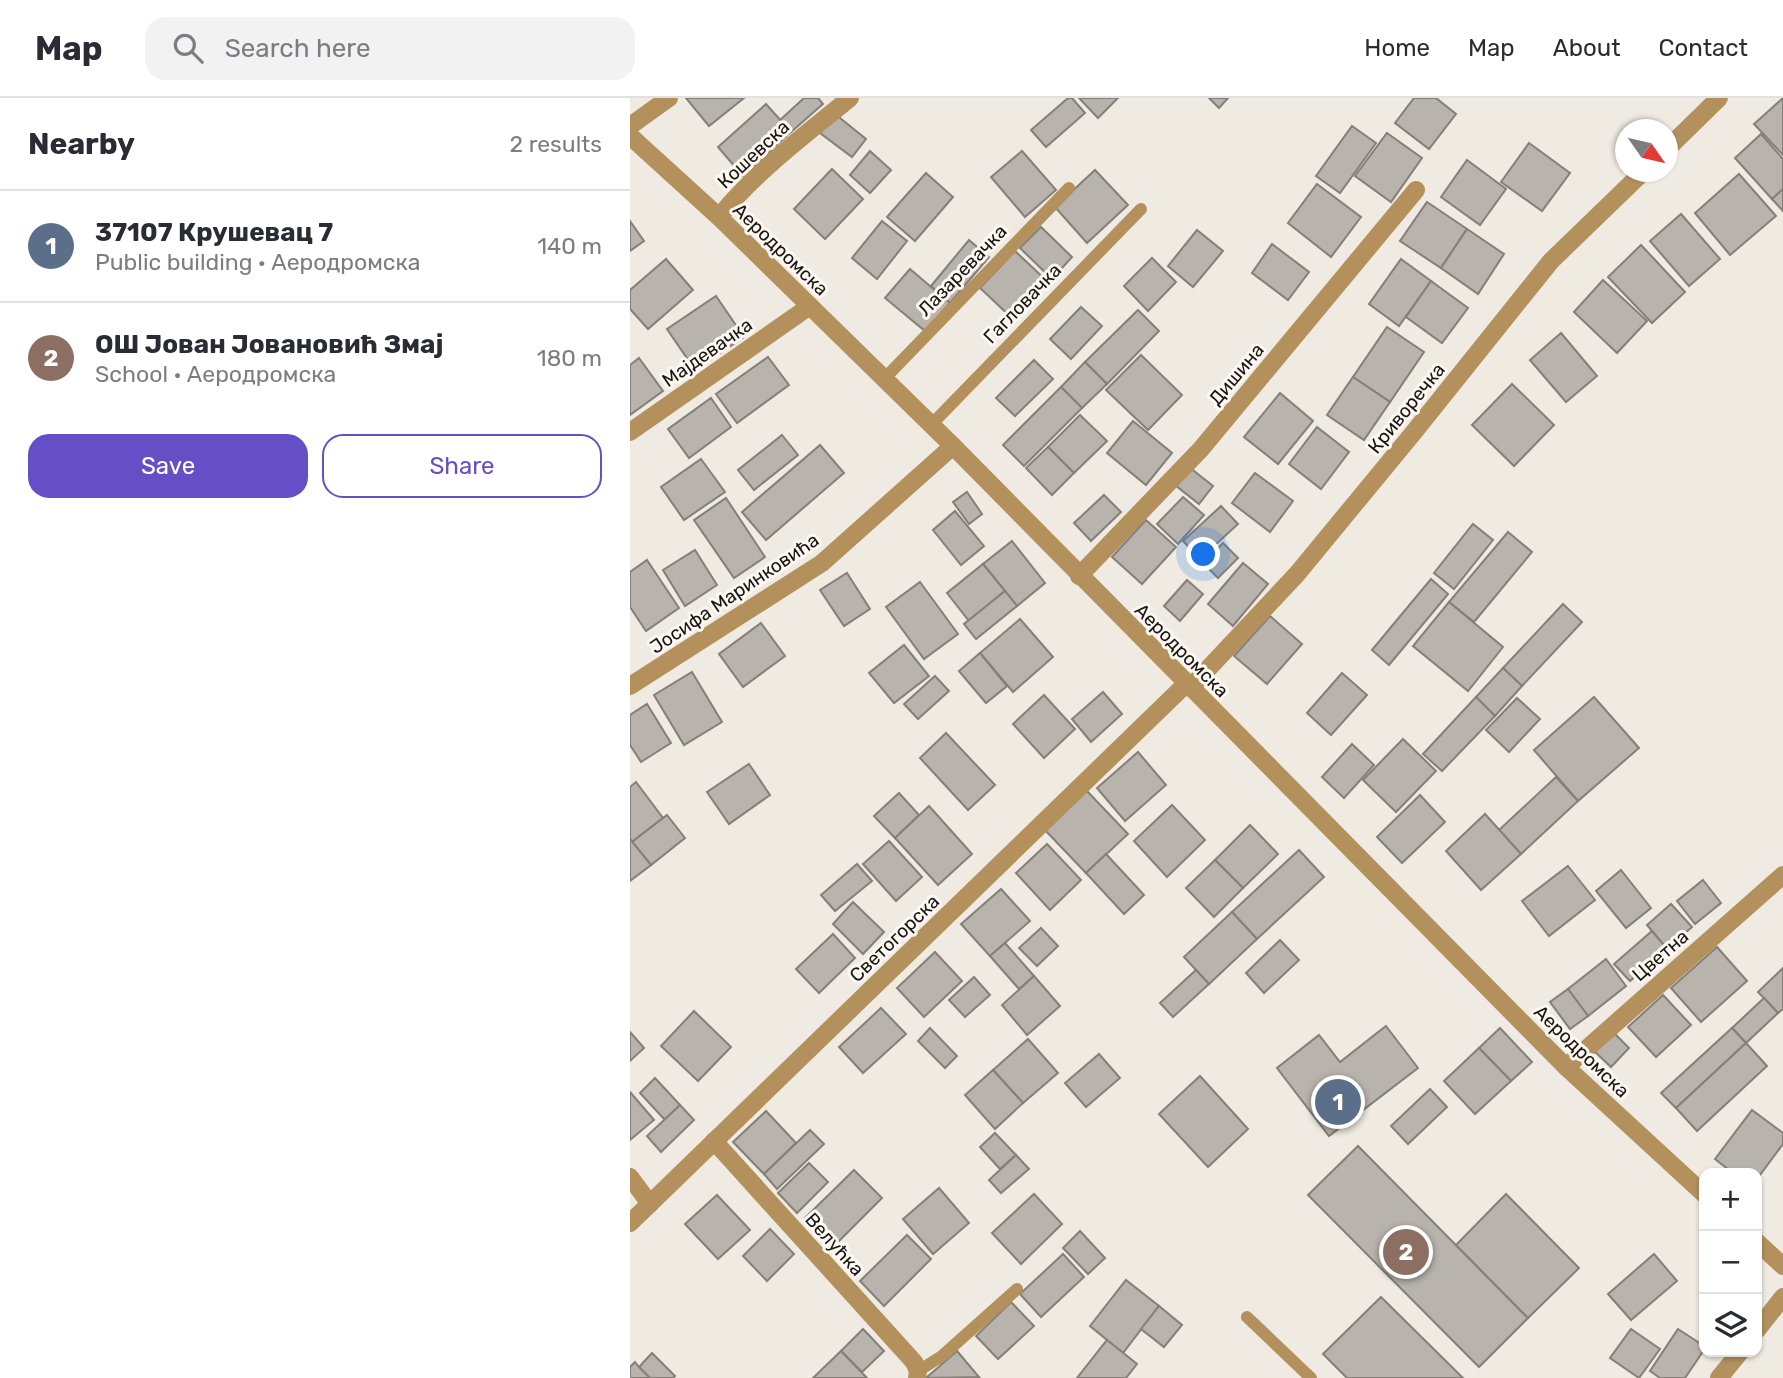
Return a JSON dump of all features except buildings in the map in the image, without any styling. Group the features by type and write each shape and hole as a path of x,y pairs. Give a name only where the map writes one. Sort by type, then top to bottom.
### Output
{"street":[{"path":"630,126 669,98"},
{"name":"Кошевска","path":"719,218 734,199 804,135 850,98"},
{"path":"1678,138 1719,98"},
{"name":"Аеродромска","path":"630,136 719,218 953,446 1566,1067 1699,1189"},
{"name":"Криворечка","path":"1189,686 1297,574 1415,432 1551,261 1633,182"},
{"name":"Дишина","path":"1079,576 1201,449 1416,190"},
{"name":"Мајдевачка","path":"630,432 810,306"},
{"name":"Јосифа Маринковића","path":"630,686 822,563 953,446"},
{"name":"Светогорска","path":"630,1223 1189,686"},
{"name":"Цветна","path":"1566,1067 1783,875"},
{"name":"Велућка","path":"714,1141 914,1362 918,1375"},
{"path":"630,1177 650,1204"},
{"path":"1762,1247 1783,1266"},
{"path":"1762,1324 1783,1297"},
{"path":"1719,1378 1736,1357"}],"lane":[{"name":"Лазаревачка","path":"884,379 1069,188"},
{"name":"Гагловачка","path":"931,425 1141,209"},
{"path":"918,1375 1017,1289"},
{"path":"1247,1317 1311,1378"}],"place":[{"name":"37107 Крушевац 7","path":"1338,1102"},
{"name":"ОШ Јован Јовановић Змај","path":"1406,1252"}]}
